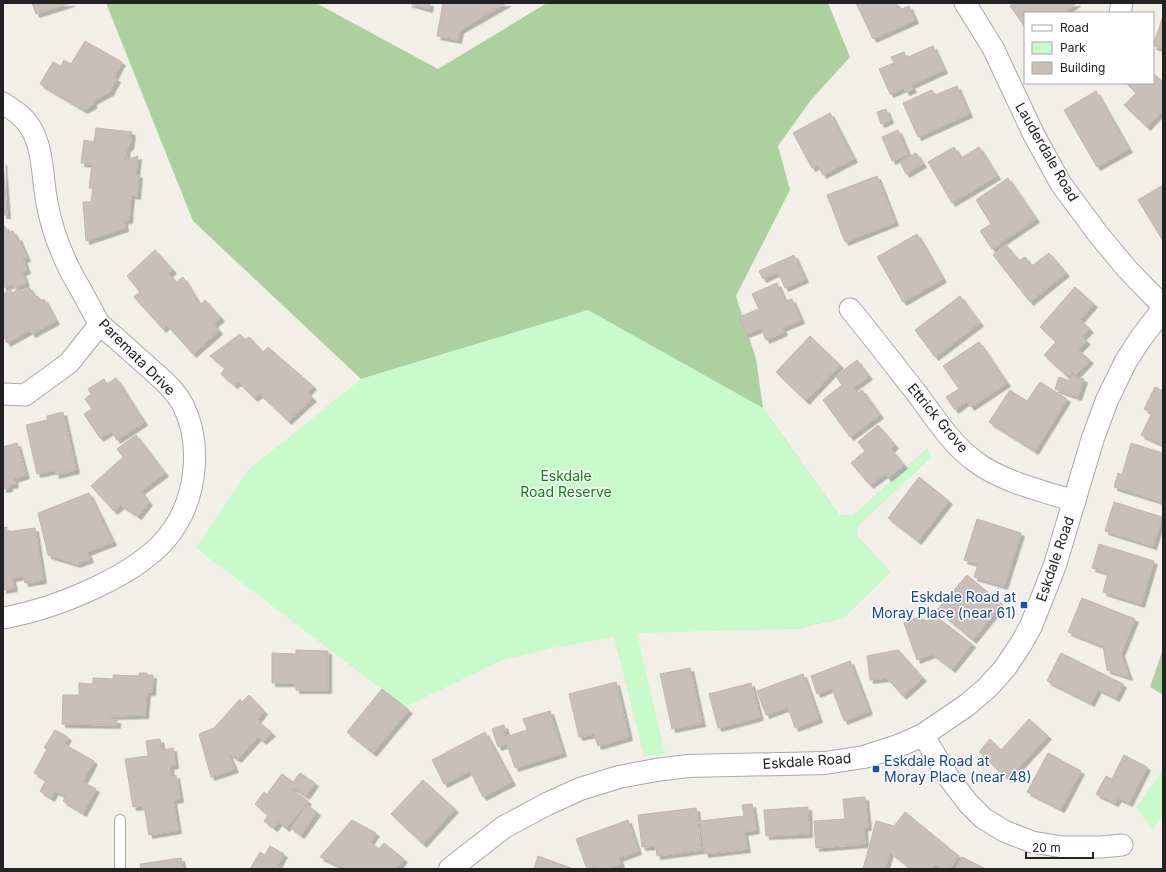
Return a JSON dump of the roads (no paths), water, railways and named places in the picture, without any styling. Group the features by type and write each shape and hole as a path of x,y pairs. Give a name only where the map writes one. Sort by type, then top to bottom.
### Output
{"street":[{"name":"Lauderdale Road","path":"965,3 993,48 1021,88 1034,136 1061,184 1098,234 1127,269 1163,307"},
{"name":"Paremata Drive","path":"3,103 20,115 32,129 43,169 47,203 56,238 69,269 100,324 172,388 183,405 194,440 195,462 189,496 178,521 172,532 153,551 125,572 100,586 54,605 3,618"},
{"name":"Eskdale Road","path":"450,869 504,827 547,804 580,789 619,777 688,766 825,763 864,757 898,746 923,735 967,706 988,687 1004,668 1021,644 1031,626 1053,571 1093,438 1107,400 1126,361 1163,307"},
{"name":"Ettrick Grove","path":"850,309 878,343 942,428 958,446 976,462 998,475 1075,501"},
{"path":"3,394 25,395 69,363 100,324"},
{"path":"923,735 949,778 968,803 983,818 1004,831 1032,842 1063,847 1102,847 1122,845"}],"lane":[{"path":"120,820 120,869"}],"place":[{"name":"Eskdale Road at Moray Place (near 61)","path":"1024,605"},
{"name":"Eskdale Road at Moray Place (near 48)","path":"876,769"}],"park label":[{"name":"Eskdale Road Reserve","path":"566,484"}]}
